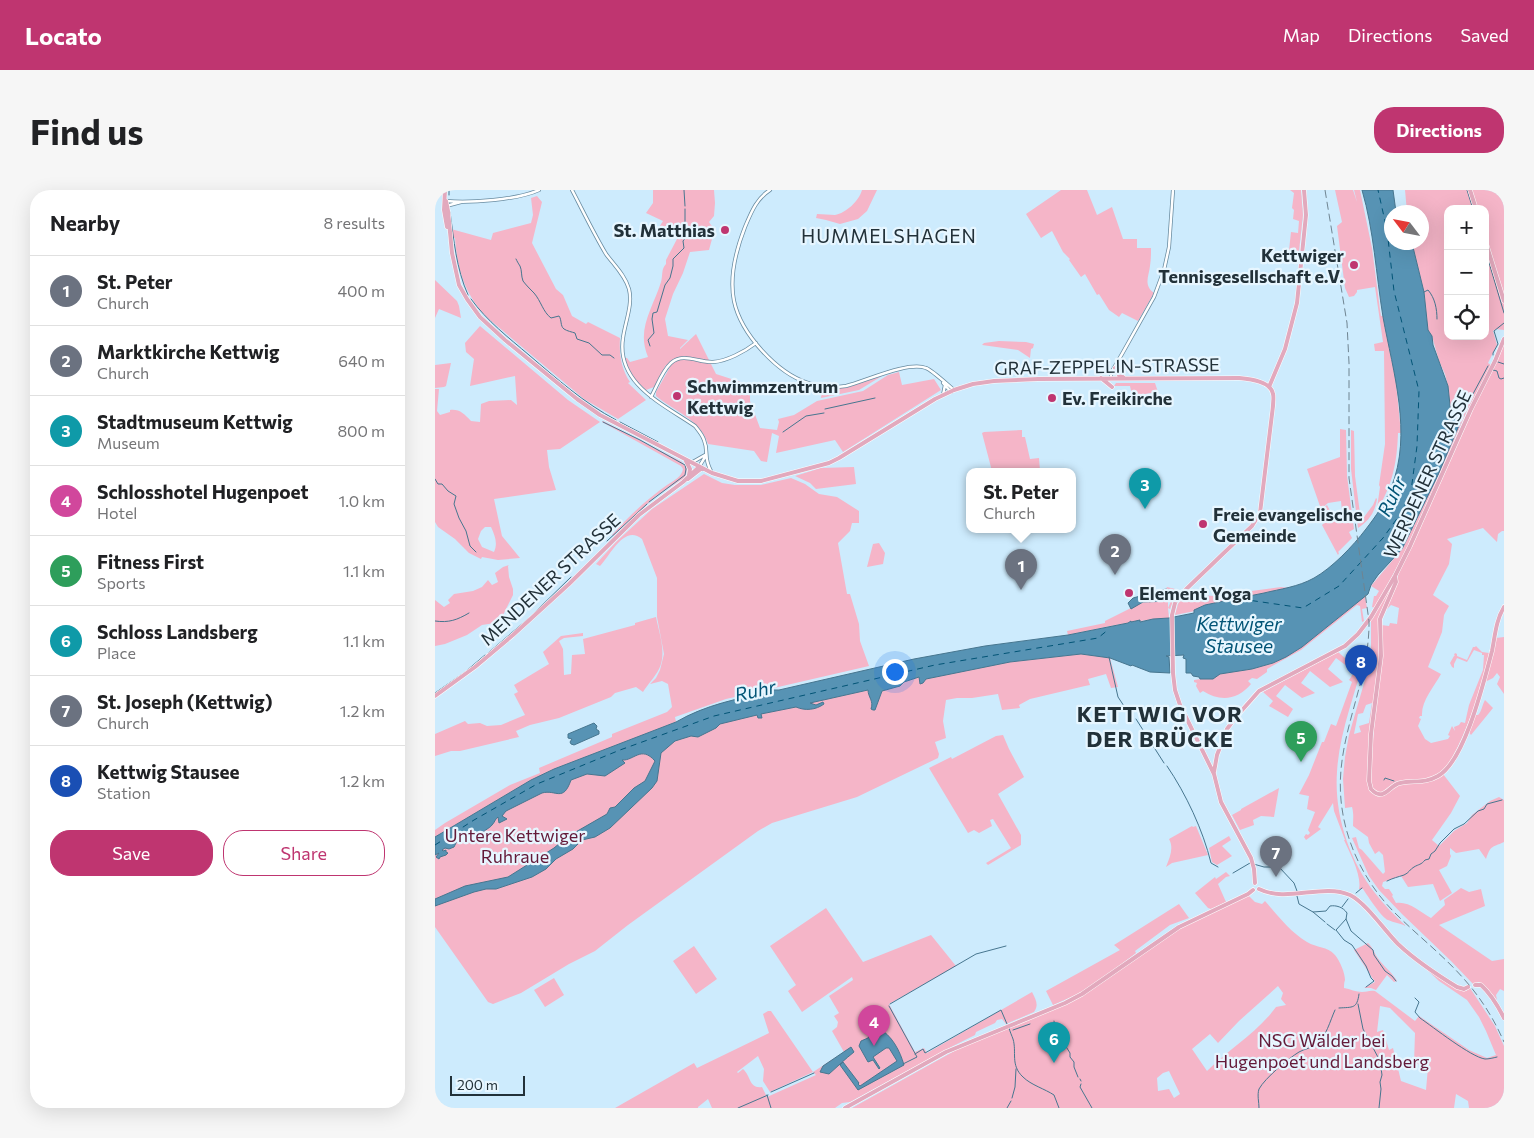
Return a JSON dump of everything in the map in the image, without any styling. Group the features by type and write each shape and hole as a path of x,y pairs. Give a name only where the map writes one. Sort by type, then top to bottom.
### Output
{"main road":[{"name":"GRAF-ZEPPELIN-STRASSE","path":"445,190 452,254 459,285 473,308 488,325 588,408 688,462 729,479 761,481 829,463 943,395 973,384 994,381 1101,378 1239,378 1269,387"},
{"path":"1253,890 1252,886 1255,883 1253,864 1221,802 1214,774 1180,705 1173,680 1172,612 1179,596 1251,526 1260,513 1273,400 1273,393 1269,387 1285,349 1297,303 1306,215 1304,190"},
{"path":"1470,190 1475,205"},
{"path":"1488,250 1504,301"},
{"name":"WERDENER STRASSE","path":"1214,774 1217,754 1230,724 1259,691 1351,642 1371,617 1395,576 1504,339"},
{"path":"1115,368 1119,375 1125,378"},
{"path":"1101,378 1112,388"},
{"path":"688,462 689,476"},
{"name":"MENDENER STRASSE","path":"435,696 475,667 513,635 569,584 639,515 700,467"},
{"name":"MENDENER STRASSE","path":"683,482 691,478 700,467"},
{"path":"1395,576 1397,582 1380,619 1381,656 1371,734 1369,781 1371,789 1378,794 1385,793 1399,783 1431,780 1451,764 1459,749 1476,705 1504,607"},
{"path":"1207,760 1217,754"},
{"path":"1255,883 1259,885 1259,889"},
{"path":"845,1108 947,1052 1065,1003 1082,994 1179,927 1253,890 1257,891 1259,889 1271,893 1290,894 1331,892 1350,896 1362,905 1404,949 1457,987 1468,988"},
{"path":"1477,985 1486,989 1504,1018"}],"street":[{"path":"446,204 521,196 539,190"},
{"path":"572,190 606,253 625,279 629,288 630,304 622,339 623,359 630,377 651,397 695,426 704,439 706,447 700,467"},
{"path":"770,190 759,199 752,210 740,239 733,270 734,303 745,328 756,343 772,360 791,375 816,386 846,386 918,366 932,371 952,391"},
{"path":"1111,378 1111,373 1154,297 1164,270 1169,247 1173,190"},
{"path":"651,397 666,370 676,359 715,362 733,356 756,343"},
{"path":"943,382 952,391"},
{"path":"943,395 945,385"},
{"path":"688,462 705,455"},
{"path":"705,455 712,473"},
{"path":"700,467 706,461"}],"green space":[{"path":"653,190 714,190 714,216 709,222 715,228 709,250 690,252 665,319 668,336 688,340 680,349 696,334 716,374 750,385 750,401 760,428 777,430 778,419 794,415 817,401 863,391 888,375 899,372 902,385 934,379 941,390 843,452 835,440 776,453 779,436 772,433 767,462 761,461 754,451 708,444 699,428 693,422 656,396 656,392 670,367 666,365 654,387 646,390 631,376 624,358 627,358 630,362 648,357 644,337 647,319 661,282 666,260 677,239 680,223 677,223 674,237 658,229 663,221 646,213 653,203"},
{"path":"862,190 877,190 867,211 858,219 840,224 816,218 817,214 835,215 848,209"},
{"path":"1061,190 1087,190 1097,215 1112,207 1123,239 1137,239 1137,248 1151,248 1148,284 1154,293 1138,321 1122,313 1119,317 1109,310 1099,294 1097,295 1085,274 1081,277 1070,259 1063,252 1052,231 1041,238 1026,214"},
{"path":"1290,190 1301,190 1303,215 1299,251 1289,250 1291,232 1298,233 1299,221 1293,219 1294,193"},
{"path":"1335,190 1353,190 1357,202 1354,190 1360,190 1372,248 1381,316 1383,316 1396,383 1401,433 1398,433 1397,453 1391,481 1378,509 1379,485 1385,444 1384,351 1375,351 1374,344 1383,342 1375,287 1357,290 1354,296 1349,297 1345,288 1337,226 1342,222"},
{"path":"1405,190 1469,190 1474,205 1444,205 1444,340 1489,340 1489,205 1476,205 1472,190 1504,190 1504,330 1496,329 1493,331 1497,345 1488,363 1491,365 1466,413 1409,545 1375,608 1372,607 1374,596 1379,591 1371,586 1402,549 1438,475 1460,423 1451,415 1445,374 1432,336 1428,330 1424,292 1414,250 1429,250 1429,205 1406,205"},
{"path":"537,196 542,202 532,243 556,289 563,295 572,316 620,338 621,361 630,382 628,383 646,400 618,419 584,399 490,320 475,302 464,283 458,261 455,238 452,237 451,229 491,240 493,233 531,223 533,215 531,198"},
{"path":"435,280 457,301 461,318 439,309 435,318"},
{"path":"480,326 568,400 600,422 560,449 547,450 549,467 556,490 494,499 502,536 520,558 498,560 482,557 481,559 469,553 455,539 438,527 435,522 435,389 439,389 437,411 440,415 450,412 450,410 457,410 471,421 480,422 481,404 489,401 511,400 517,405 515,376 470,386 474,359 466,352 465,343","holes":["485,527 491,527 496,543 494,552 482,547 478,539"]},
{"path":"999,341 1034,344 1031,349 1030,358 1018,350 982,345"},
{"path":"1504,341 1504,531 1498,534 1497,542 1483,528 1447,539 1452,544 1449,564 1433,595 1449,606 1444,615 1442,632 1428,667 1441,674 1426,700 1422,716 1419,718 1421,719 1418,726 1425,739 1431,743 1448,739 1452,726 1455,731 1454,727 1461,722 1465,723 1469,705 1483,670 1484,655 1474,650 1467,662 1457,658 1454,668 1450,663 1455,653 1457,656 1467,660 1473,647 1476,646 1482,652 1489,653 1478,697 1456,751 1441,773 1427,779 1398,781 1386,792 1378,793 1373,790 1371,784 1371,744 1380,674 1381,625 1397,624 1399,608 1391,605 1382,614 1397,582 1399,570"},
{"path":"451,363 446,386 435,388 435,365"},
{"path":"882,376 859,390 821,398 822,388 849,387"},
{"path":"1116,383 1155,383 1158,392 1132,395 1130,386 1114,386"},
{"path":"603,421 682,462 687,469 684,478 656,496 613,536 638,508 679,477 683,469 681,466"},
{"path":"1340,429 1346,430 1347,476 1354,529 1349,532 1352,538 1338,552 1338,555 1322,525 1324,523 1316,514 1327,505 1337,523 1343,521 1341,501 1328,503 1321,509 1307,469 1340,457"},
{"path":"1022,430 1022,437 1025,437 1030,459 1039,458 1040,468 991,468 982,433"},
{"path":"1351,430 1354,431 1355,476 1361,521 1377,499 1371,516 1358,528 1351,469"},
{"path":"854,467 856,484 816,489 810,483 795,476 821,468"},
{"path":"704,474 722,483 735,485 761,485 791,478 805,484 819,494 837,497 859,511 859,523 852,523 850,531 838,543 847,594 850,594 859,624 860,641 869,666 726,699 675,717 676,722 554,769 531,780 435,837 435,830 445,823 510,785 540,773 539,768 612,737 612,734 667,712 672,707 668,684 662,681 650,684 660,670 664,654 657,617 657,578 642,539 635,535 623,538 600,566 596,564 616,542 652,509"},
{"path":"879,543 885,553 883,564 867,567 873,544"},
{"path":"509,565 509,577 513,595 501,619 495,623 482,625 467,635 445,644 435,646 435,600 444,607 450,603 448,600 454,594 473,591 482,587 488,580 492,585 498,582 495,573"},
{"path":"1393,583 1380,617 1380,656 1369,788 1379,795 1399,784 1413,783 1443,774 1460,796 1451,813 1432,840 1439,846 1490,801 1499,797 1504,800 1504,842 1492,848 1486,859 1479,849 1456,853 1450,848 1451,856 1447,866 1439,870 1452,893 1440,901 1433,884 1408,887 1401,876 1383,882 1382,886 1385,889 1389,889 1396,903 1410,905 1431,918 1445,905 1444,900 1461,888 1469,892 1481,889 1485,906 1439,925 1492,961 1504,959 1504,991 1500,989 1496,995 1497,1000 1479,982 1473,984 1379,890 1369,876 1352,838 1356,837 1359,848 1383,874 1385,872 1383,855 1379,851 1375,854 1368,837 1353,826 1352,807 1345,808 1343,779 1349,735 1369,666 1371,620","holes":["1372,703 1369,723 1359,726 1361,732 1354,734 1358,714 1363,713 1366,705"]},
{"path":"1167,587 1175,589 1176,593 1170,609 1168,608 1171,601 1166,589"},
{"path":"1281,587 1289,588 1205,605 1195,611 1175,615 1178,604 1184,594 1214,596"},
{"path":"1365,596 1367,608 1362,609 1364,621 1362,622 1360,606 1357,605 1301,650 1267,669 1267,672 1257,679 1252,678 1248,681 1251,684 1235,696 1222,698 1209,695 1203,691 1200,693 1196,686 1197,683 1194,680 1252,669 1286,657 1302,647"},
{"path":"1143,602 1168,602 1169,618 1131,622 1068,635 1067,631 1105,623 1105,621"},
{"path":"656,617 662,643 661,663 643,692 636,687 615,693 611,697 559,718 530,725 516,731 519,737 435,756 435,734 465,721 468,724 501,725 525,715 514,694 518,692 514,685 549,664 543,652 561,636 583,633 583,636 564,638 559,641 563,649 564,675 571,674 572,655 585,654 583,639 635,625 635,623"},
{"path":"1504,637 1504,694 1497,684 1500,677 1497,673 1493,678 1485,682 1496,638"},
{"path":"1338,652 1352,664 1354,662 1352,670 1336,658 1328,669 1343,682 1330,687 1310,671 1301,683 1315,693 1302,698 1285,685 1276,696 1293,709 1288,717 1269,706 1273,701 1263,692"},
{"path":"1360,652 1365,657 1344,728 1338,758 1338,804 1345,836 1358,866 1378,897 1406,926 1385,918 1363,889 1359,889 1357,871 1344,840 1333,803 1318,827 1321,829 1306,840 1304,837 1310,833 1308,830 1315,812 1307,809 1309,796 1299,794 1331,724 1336,726 1352,682 1349,680 1355,671 1357,661 1360,661 1357,655"},
{"name":"Untere Kettwiger Ruhraue","path":"1081,654 1110,658 1118,687 1111,688 1106,674 1088,679 1090,685 1030,699 1019,705 1020,708 1002,710 998,694 946,700 943,721 946,738 935,742 939,754 938,758 857,797 772,823 758,831 628,925 595,951 569,964 521,993 493,1004 488,1002 435,927 435,846 495,810 708,724 869,690 873,710 875,710 882,691 900,686 904,682 919,677 923,683 925,679 1010,662"},
{"path":"1485,700 1493,708 1471,735 1468,731 1475,715 1478,715"},
{"path":"1003,735 1024,777 998,794 1021,835 1021,845 988,865 986,863 1011,848 993,819 990,820 992,826 979,833 974,830 968,833 929,768 951,757 952,759 996,736"},
{"path":"1279,788 1274,817 1261,816 1253,820 1254,825 1240,830 1232,815"},
{"path":"1192,826 1196,826 1208,855 1172,863 1166,867 1171,849 1169,839"},
{"path":"1229,836 1231,840 1222,846 1232,856 1217,865 1212,862 1209,848"},
{"path":"1226,872 1230,876 1218,884 1226,902 1211,909 1208,908 1195,893 1215,877 1216,879"},
{"name":"NSG Wälder bei Hugenpoet und Landsberg","path":"1248,895 1255,902 1262,904 1265,901 1301,938 1311,944 1329,950 1335,955 1344,974 1344,988 1360,992 1375,991 1415,1021 1419,1016 1469,1050 1487,1058 1496,1055 1479,1017 1467,1000 1439,981 1422,965 1463,991 1470,988 1495,1026 1504,1046 1504,1108 1469,1108 1468,1101 1456,1094 1454,1108 852,1108 958,1049 1065,1003 1180,928","holes":["1278,986 1283,993 1281,999 1286,1005 1276,1007 1252,1033 1207,1071 1192,1049 1210,1034 1218,1043","1380,1006 1390,1008 1415,1033 1414,1063 1428,1067 1426,1090 1401,1081 1393,1048 1389,1050 1383,1030 1377,1032","1169,1071 1180,1094 1174,1098 1169,1089 1158,1091 1157,1078"]},
{"path":"1179,904 1189,918 1170,925 1098,982 1078,994 1053,1005 1046,991 1120,950 1114,945"},
{"path":"826,908 863,962 931,935 956,966 889,1004 915,1052 924,1048 927,1053 1032,992 1037,1005 1034,1012 1006,1024 1002,1019 997,1020 995,1023 976,1032 975,1035 850,1102 842,1103 835,1108 712,1108 708,1099 698,1108 615,1108 694,1063 697,1068 769,1033 763,1014 768,1011 771,1011 813,1072 844,1052 832,1031 837,1027 838,1022 834,1016 839,1013 829,996 853,980 852,977 802,1012 788,991 796,985 770,946","holes":["758,1056 764,1069 763,1081 770,1092 813,1072 816,1075 767,1097 762,1087 752,1084 743,1069 737,1072"]},
{"path":"1368,943 1379,960 1397,981 1394,982 1387,975 1376,990 1364,988 1375,982 1354,950"},
{"path":"694,946 717,979 696,994 673,961"},
{"path":"554,978 564,995 545,1007 534,990"}],"water":[{"path":"1362,190 1393,190 1395,205 1384,205 1384,250 1414,250 1424,292 1428,330 1432,336 1433,345 1448,386 1451,415 1460,423 1438,475 1402,549 1378,575 1371,585 1368,594 1302,647 1273,663 1252,669 1220,674 1213,679 1200,679 1191,673 1186,673 1186,659 1183,658 1184,655 1166,656 1169,657 1170,673 1150,672 1110,658 1081,654 1010,662 926,679 920,684 919,677 904,682 900,686 882,691 875,710 871,709 872,704 868,690 810,703 816,705 823,702 824,704 814,709 796,707 761,714 762,718 758,718 757,715 720,724 698,737 691,736 675,741 661,753 657,781 652,788 610,828 595,837 582,840 573,849 556,859 546,869 532,877 496,889 474,892 435,906 435,899 465,886 508,877 554,848 567,837 607,814 610,808 615,807 634,788 645,781 655,761 646,754 638,755 622,760 625,763 605,776 587,774 571,780 568,787 562,793 542,793 506,811 502,816 507,819 499,823 498,817 482,834 458,839 454,847 442,850 446,850 448,853 439,859 436,857 439,853 435,855 435,837 531,780 554,769 676,722 699,711 773,690 914,659 985,646 1068,635 1131,621 1140,620 1140,622 1194,613 1194,610 1205,605 1302,584 1328,569 1355,542 1383,504 1391,488 1400,446 1401,425 1396,381 1383,317"},
{"path":"1166,589 1173,591 1174,594 1171,601 1143,602 1131,609 1128,603 1133,598"},
{"path":"594,723 599,734 574,745 571,744 572,739 568,738 568,734"},
{"path":"878,1028 895,1044 904,1065 858,1090 840,1065 843,1062 860,1086 897,1061 889,1048 886,1048 873,1057 879,1069 873,1060 868,1062 859,1046 861,1041 868,1038"},
{"path":"851,1047 854,1052 829,1074 820,1072 823,1066"}],"waterway":[{"path":"449,190 449,195"},
{"path":"684,190 685,206"},
{"path":"1467,190 1472,205"},
{"path":"650,346 648,340 654,333 653,313 657,312 665,285 670,278 673,259 684,248 683,241 687,236 685,209"},
{"path":"450,212 458,264 468,295"},
{"path":"1485,250 1504,313"},
{"path":"516,259 521,268 523,281 536,296 548,316 551,318 559,316 563,328 575,333 577,339 589,343 602,355 610,355 614,358"},
{"path":"1424,292 1428,290 1432,296 1437,319"},
{"path":"471,299 484,315 550,373 582,398 616,420"},
{"path":"1493,355 1498,344 1494,331 1504,323"},
{"path":"1498,362 1504,364"},
{"path":"1459,420 1488,366"},
{"path":"1493,370 1497,371 1499,378 1504,378"},
{"path":"825,409 875,398"},
{"path":"783,432 806,416 824,413"},
{"path":"603,422 685,465 685,475 649,502"},
{"path":"620,422 658,442"},
{"path":"435,479 438,484 442,484 456,496 454,504 466,531 470,546 476,552"},
{"path":"607,541 647,504"},
{"path":"488,653 529,618 571,577"},
{"path":"435,621 445,622 469,613"},
{"path":"435,693 485,655"},
{"path":"1109,657 1118,697 1124,706"},
{"path":"1136,719 1164,763"},
{"path":"1167,766 1181,788 1193,813 1211,863 1218,867"},
{"path":"1384,780 1385,778 1394,781"},
{"path":"1387,881 1406,874 1429,859 1440,843 1454,829 1464,824 1478,811 1484,809 1487,804 1502,800"},
{"path":"1233,873 1250,863 1264,867 1279,867 1294,883 1297,891"},
{"path":"1356,893 1362,888"},
{"path":"1297,896 1299,904 1313,912 1326,911 1330,906 1343,909 1347,913 1346,919 1351,931 1373,950 1374,955 1385,971 1396,981"},
{"path":"1342,907 1348,899"},
{"path":"1313,912 1325,922"},
{"path":"1346,919 1336,930 1344,940 1352,945 1374,981 1366,987"},
{"path":"1327,924 1335,930"},
{"path":"890,1004 976,954 1006,946"},
{"path":"1339,1008 1348,1008 1355,1005 1359,994"},
{"path":"1415,998 1419,1002 1415,1012 1420,1018 1471,1053 1485,1059 1497,1057"},
{"path":"1358,1004 1363,1029 1380,1061 1382,1075 1379,1108"},
{"path":"889,1006 917,1057 903,1064"},
{"path":"915,1054 923,1049 925,1053 1001,1010 1007,1024"},
{"path":"1259,1108 1258,1091 1262,1084 1289,1059 1320,1041 1335,1010"},
{"path":"1054,1021 1055,1027"},
{"path":"1013,1030 1030,1024"},
{"path":"1009,1028 1014,1044 1015,1063 1019,1072 1030,1082 1054,1095 1059,1108"},
{"path":"1055,1029 1070,1053 1078,1077"},
{"path":"1012,1098 1016,1069"},
{"path":"771,1092 814,1073"},
{"path":"1081,1084 1080,1087 1092,1108"},
{"path":"767,1095 771,1108"},
{"path":"738,1108 768,1095"},
{"path":"1007,1108 1011,1101"}],"ferry route":[{"path":"1241,599 1303,608 1339,586 1383,538 1401,513 1411,491 1417,446 1419,391 1394,291 1387,230 1378,190"},
{"path":"435,845 537,784 620,750 714,716 935,665 1098,638 1109,629"}],"railway":[{"path":"1325,190 1347,323 1349,478 1369,621 1368,644 1364,666 1343,754 1341,777 1343,816 1352,847 1374,889 1395,913 1448,962 1470,986 1487,1009 1504,1042"}],"place":[{"name":"St. Matthias","path":"725,230"},
{"name":"Kettwiger Tennisgesellschaft e.V.","path":"1354,265"},
{"name":"Schwimmzentrum Kettwig","path":"677,396"},
{"name":"Ev. Freikirche","path":"1052,398"},
{"name":"Stadtmuseum Kettwig","path":"1145,509"},
{"name":"Freie evangelische Gemeinde","path":"1203,524"},
{"name":"Marktkirche Kettwig","path":"1115,575"},
{"name":"St. Peter","path":"1021,590"},
{"name":"Element Yoga","path":"1129,593"},
{"name":"Kettwig Stausee","path":"1361,686"},
{"name":"Fitness First","path":"1301,762"},
{"name":"St. Joseph (Kettwig)","path":"1276,877"},
{"name":"Schlosshotel Hugenpoet","path":"874,1046"},
{"name":"Schloss Landsberg","path":"1054,1063"}],"district":[{"name":"HUMMELSHAGEN","path":"889,235"},
{"name":"KETTWIG VOR DER BRÜCKE","path":"1160,726"}],"water label":[{"name":"Ruhr","path":"1391,496"},
{"name":"Kettwiger Stausee","path":"1239,634"},
{"name":"Ruhr","path":"755,690"}]}
